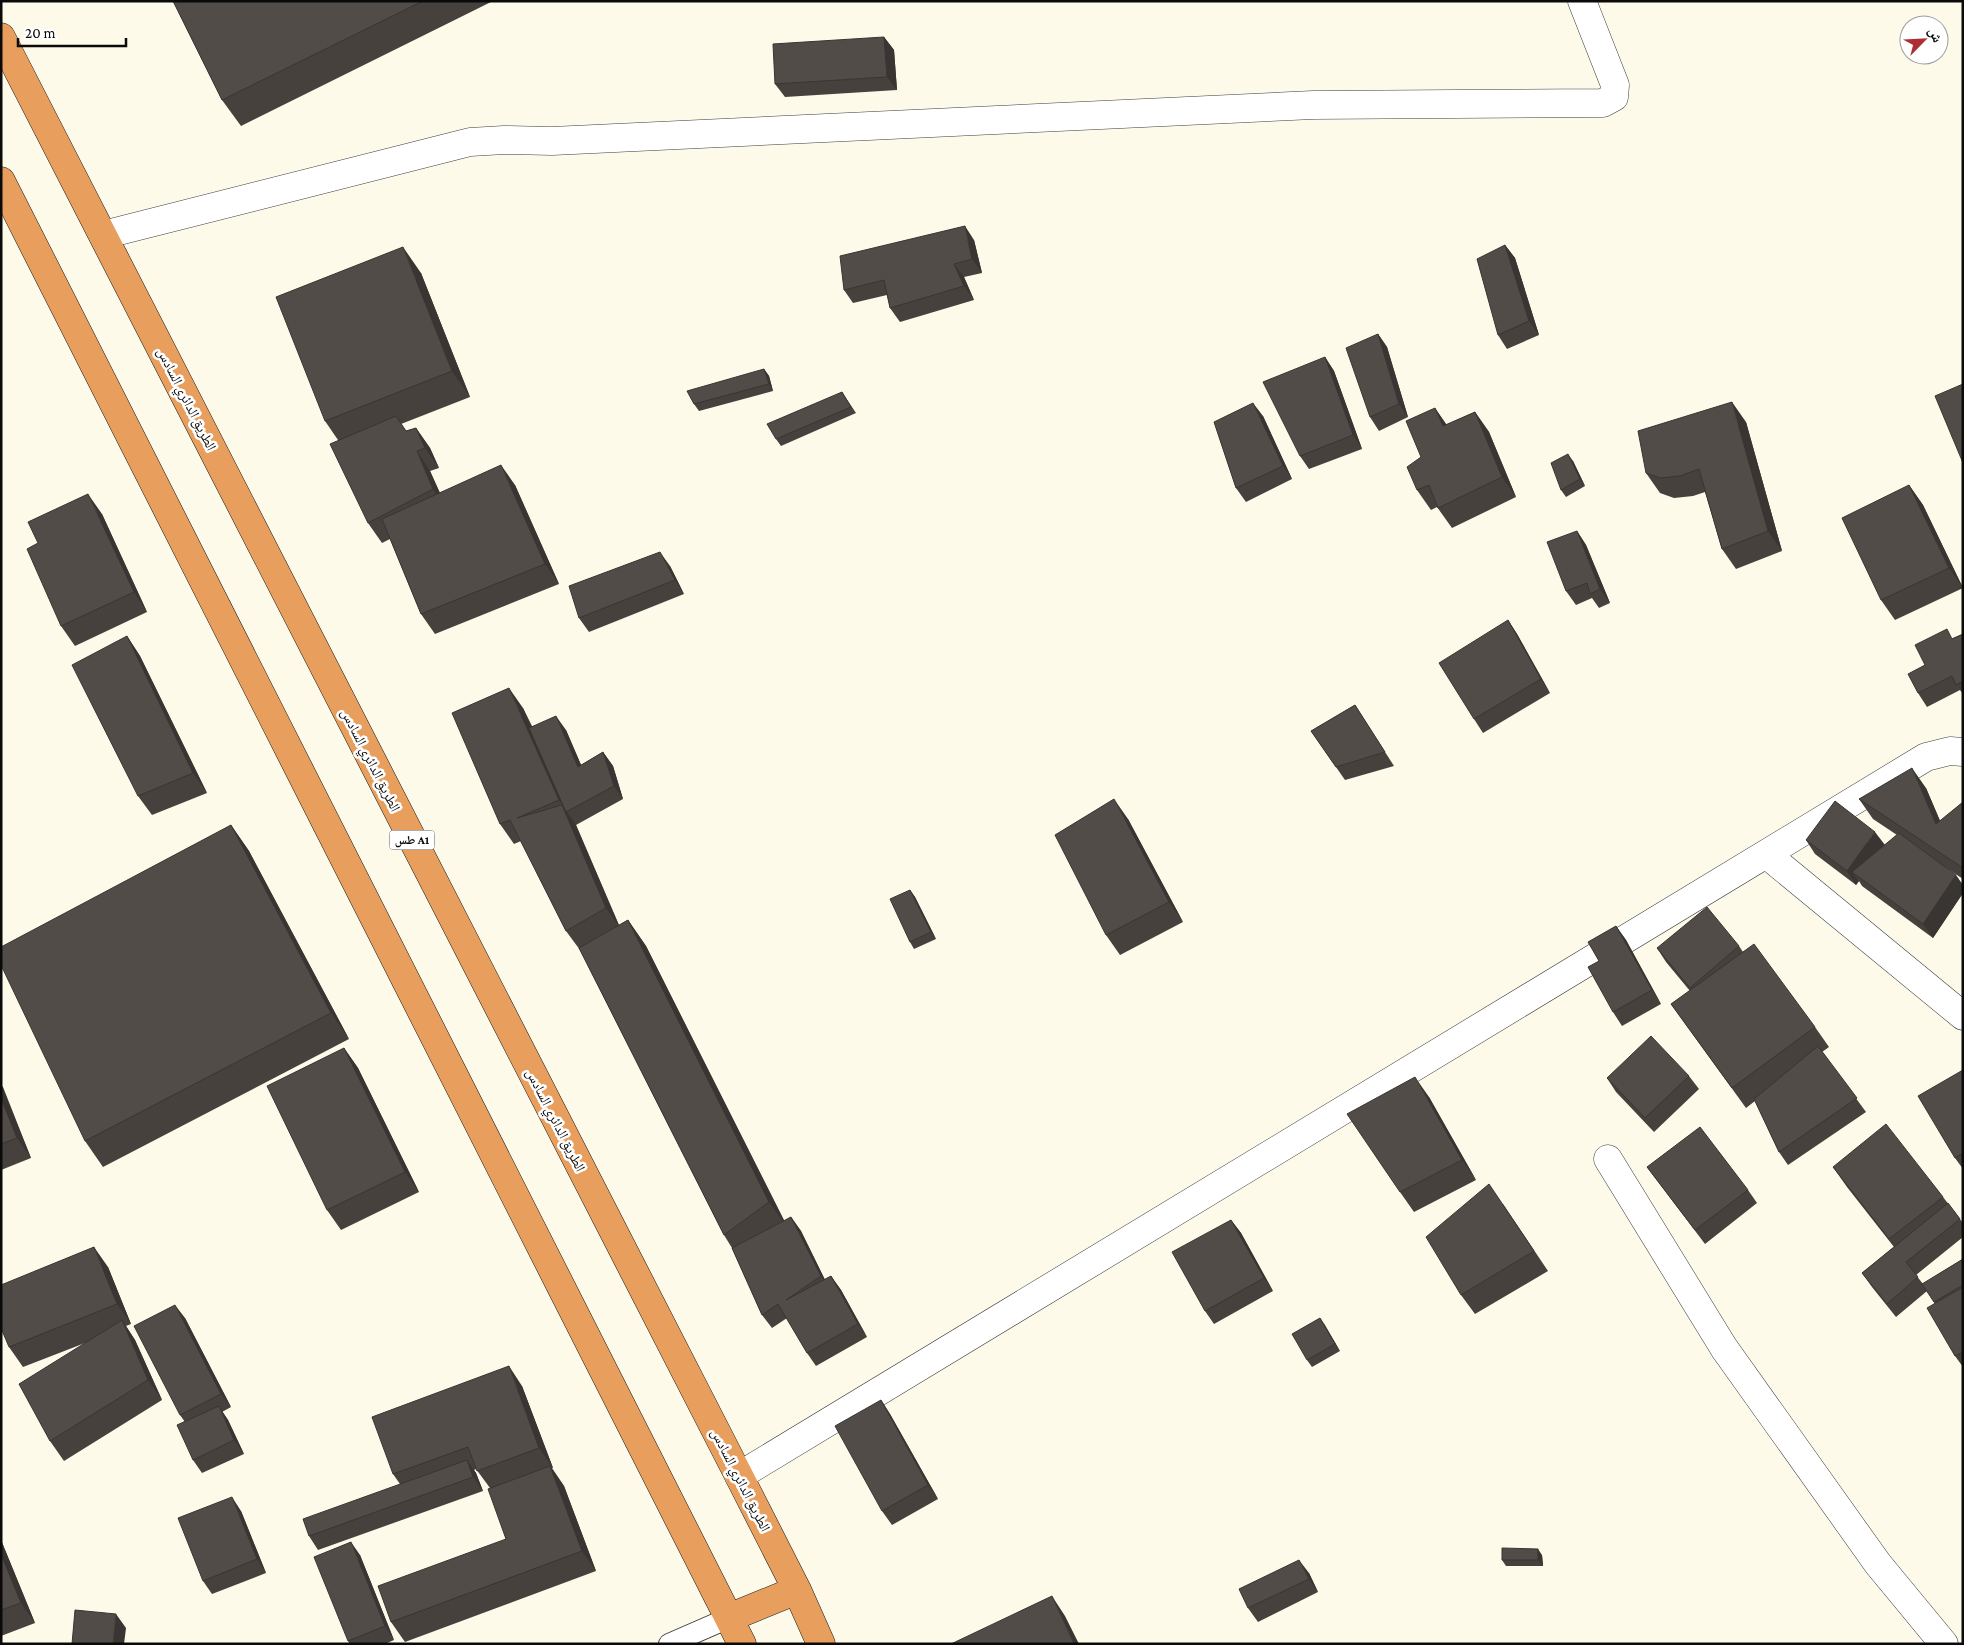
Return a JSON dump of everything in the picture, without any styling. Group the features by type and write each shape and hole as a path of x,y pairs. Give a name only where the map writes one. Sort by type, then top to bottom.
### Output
{"highway":[{"name":"الطريق الدائري السادس","path":"1,37 739,1476 797,1590 821,1644"},
{"path":"1,181 742,1644"},
{"path":"730,1617 797,1590"}],"street":[{"path":"103,235 470,142 562,140 1312,105 1603,103 1614,97 1615,85 1582,1"},
{"path":"739,1476 1926,757 1950,751 1963,752"},
{"path":"1766,854 1963,1016"},
{"path":"1608,1158 1724,1348 1878,1564 1944,1644"}],"lane":[{"path":"669,1644 730,1617"}],"building":[{"path":"173,1 423,1 222,100"},
{"path":"884,37 887,77 775,84 773,44"},
{"path":"965,226 972,259 954,264 964,286 890,308 884,280 844,290 840,256"},
{"path":"1505,245 1529,321 1498,335 1477,259"},
{"path":"403,247 452,371 325,421 276,297"},
{"path":"1378,334 1399,404 1370,417 1346,348"},
{"path":"1325,357 1353,435 1300,456 1263,382"},
{"path":"764,369 769,384 694,404 687,391"},
{"path":"1963,384 1963,463 1935,396"},
{"path":"842,392 851,407 776,439 767,424"},
{"path":"1732,402 1768,531 1722,549 1699,469 1680,476 1660,478 1646,473 1638,431"},
{"path":"1253,403 1283,466 1236,488 1214,422"},
{"path":"1435,408 1443,426 1475,412 1502,477 1438,508 1429,485 1417,490 1407,467 1421,457 1406,421"},
{"path":"396,416 406,431 416,428 425,448 417,451 433,489 368,523 330,444"},
{"path":"1568,454 1580,479 1561,490 1551,463"},
{"path":"501,465 545,564 421,614 382,519"},
{"path":"1909,485 1949,568 1881,600 1842,518"},
{"path":"88,494 134,592 61,626 27,549 38,543 28,522"},
{"path":"1577,531 1600,589 1590,594 1587,583 1566,591 1547,542"},
{"path":"660,552 675,580 579,618 569,586"},
{"path":"1508,620 1541,679 1474,719 1439,663"},
{"path":"1947,629 1952,639 1963,634 1963,681 1956,685 1952,676 1918,693 1908,674 1925,665 1915,645"},
{"path":"127,636 193,773 138,796 72,665"},
{"path":"509,688 559,800 517,818 562,805 606,908 566,931 510,820 500,824 452,713"},
{"path":"1355,705 1385,752 1336,767 1311,731"},
{"path":"556,716 578,767 603,752 614,786 566,812 529,728"},
{"path":"1912,768 1936,824 1963,802 1963,868 1859,799"},
{"path":"1114,799 1169,902 1106,935 1055,835"},
{"path":"1835,801 1875,832 1847,871 1806,840"},
{"path":"231,825 331,1013 85,1141 1,965 1,947"},
{"path":"1899,833 1956,875 1923,924 1852,872"},
{"path":"910,890 931,932 910,942 890,899"},
{"path":"1707,907 1739,946 1690,988 1657,948"},
{"path":"628,920 769,1202 724,1235 579,948"},
{"path":"1616,926 1652,990 1613,1012 1588,967 1599,961 1588,942"},
{"path":"1754,944 1815,1027 1732,1088 1671,1004"},
{"path":"1651,1036 1689,1076 1645,1118 1607,1078"},
{"path":"1818,1046 1857,1098 1779,1152 1754,1099"},
{"path":"344,1048 405,1172 327,1210 267,1086"},
{"path":"1963,1070 1963,1153 1955,1158 1918,1096"},
{"path":"1415,1077 1462,1160 1400,1192 1347,1114"},
{"path":"1,1098 17,1138 1,1144"},
{"path":"1886,1124 1943,1197 1889,1239 1833,1167"},
{"path":"1700,1127 1748,1190 1695,1230 1647,1167"},
{"path":"1489,1184 1534,1251 1461,1295 1426,1237"},
{"path":"1948,1203 1960,1219 1906,1262 1918,1277 1887,1304 1862,1273"},
{"path":"791,1217 821,1276 786,1300 831,1276 858,1324 807,1353 778,1304 762,1315 732,1248"},
{"path":"1231,1220 1264,1278 1205,1311 1172,1252"},
{"path":"94,1247 117,1304 9,1347 1,1328 1,1285"},
{"path":"1963,1259 1963,1285 1934,1302 1922,1284"},
{"path":"1963,1287 1963,1352 1955,1356 1927,1308"},
{"path":"175,1305 221,1394 180,1415 134,1326"},
{"path":"1320,1318 1335,1344 1307,1360 1292,1334"},
{"path":"122,1320 148,1380 50,1441 19,1384"},
{"path":"509,1366 539,1448 477,1471 468,1447 393,1474 372,1417"},
{"path":"881,1400 928,1485 882,1511 835,1426"},
{"path":"219,1406 234,1440 193,1460 177,1425"},
{"path":"467,1460 473,1477 309,1536 303,1519"},
{"path":"550,1466 582,1551 391,1622 378,1586 506,1539 488,1489"},
{"path":"232,1497 257,1559 203,1581 178,1518"},
{"path":"351,1542 385,1626 348,1641 314,1557"},
{"path":"1502,1548 1538,1549 1538,1560 1502,1560"},
{"path":"1,1554 21,1603 1,1610"},
{"path":"1299,1560 1309,1579 1248,1608 1239,1589"},
{"path":"1052,1596 1074,1644 951,1644"},
{"path":"75,1610 116,1614 113,1644 72,1644"}]}
